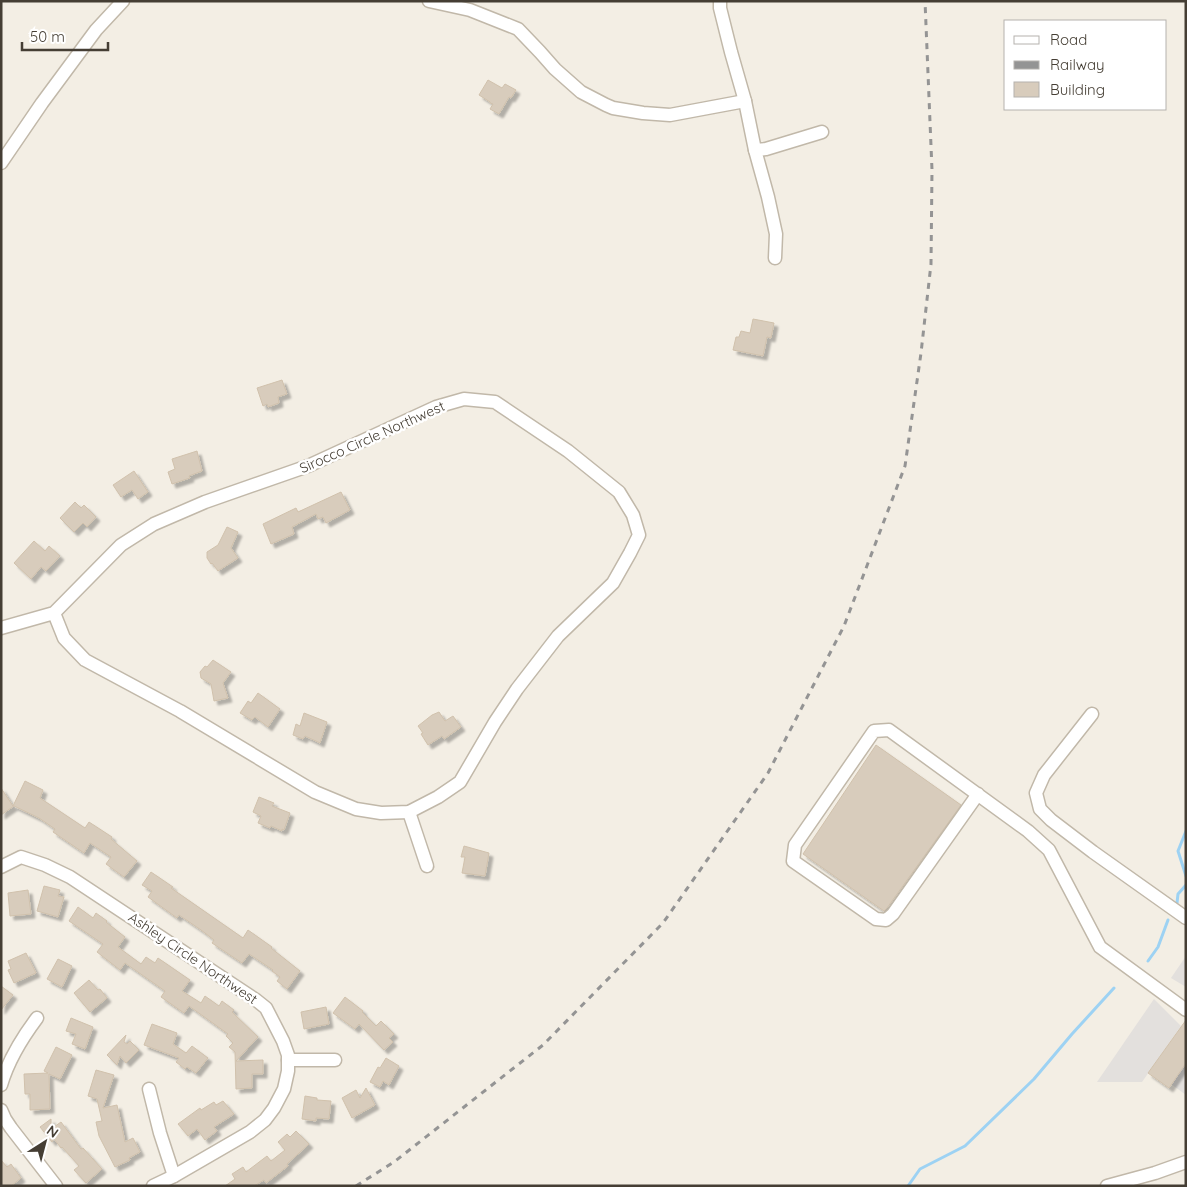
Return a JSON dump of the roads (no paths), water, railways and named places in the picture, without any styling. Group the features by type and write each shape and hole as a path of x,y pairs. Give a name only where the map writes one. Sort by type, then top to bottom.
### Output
{"street":[{"path":"1,163 42,103 96,30 123,1"},
{"path":"429,1 470,10 518,29 555,69 581,92 606,106 643,113 670,115 745,101"},
{"path":"720,1 720,8 745,101 776,234 774,258"},
{"path":"755,150 766,149 822,132"},
{"name":"Sirocco Circle Northwest","path":"1,628 54,613 121,545 154,524 205,502 308,466 436,407 464,399 495,402 568,451 619,492 634,515 639,535 613,582 558,636 517,689 495,722 460,782 438,797 409,812 381,813 356,809 308,788 180,711 85,660 64,638 54,613"},
{"path":"1092,714 1044,775 1036,793 1040,809 1050,820 1186,918"},
{"path":"978,794 886,920 876,919 793,861 795,845 874,731 889,730 978,794 1028,831 1049,850 1100,947 1186,1010"},
{"path":"409,812 427,866"},
{"name":"Ashley Circle Northwest","path":"1,867 21,857 45,865 70,877 256,1000 266,1008 284,1041 288,1055 288,1071 284,1089 274,1108 264,1120 231,1144 153,1186"},
{"path":"1,1085 10,1063 29,1028 37,1018"},
{"path":"288,1060 335,1060"},
{"path":"149,1089 174,1176"},
{"path":"1,1110 11,1128 56,1186"},
{"path":"1107,1186 1155,1173 1186,1162"},
{"path":"1155,1173 1186,1171"}],"waterway":[{"path":"1186,831 1178,851 1186,876"},
{"path":"1177,903 1178,894 1186,885"},
{"path":"1148,961 1158,947 1168,920"},
{"path":"908,1186 920,1169 965,1146 1034,1079 1114,988"}],"railway":[{"path":"356,1186 394,1162 543,1045 663,923 768,773 844,626 905,466 921,353 931,264 932,170 925,1"}]}
